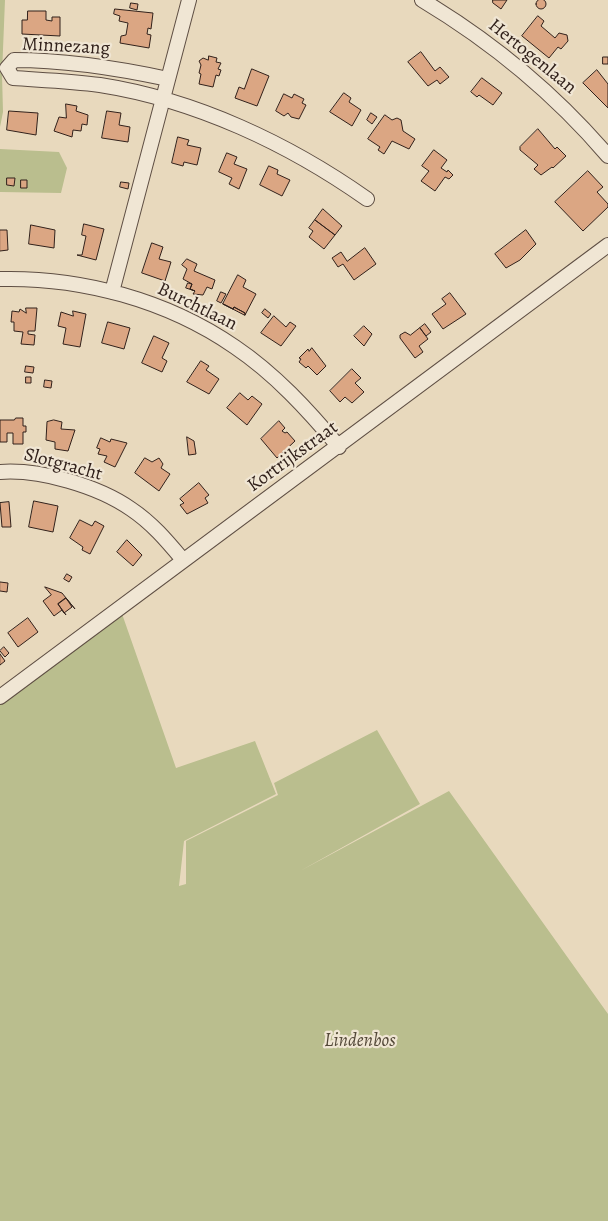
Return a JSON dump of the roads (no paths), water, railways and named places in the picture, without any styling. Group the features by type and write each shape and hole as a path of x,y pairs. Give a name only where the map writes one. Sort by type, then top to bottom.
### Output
{"street":[{"path":"112,292 189,0"},
{"name":"Hertogenlaan","path":"422,0 455,20 543,88 579,122 608,156"},
{"name":"Minnezang","path":"168,79 105,66 38,60 14,60 7,68 13,78 100,85 164,99 260,136 302,157 368,199"},
{"name":"Kortrijkstraat","path":"0,697 183,560 339,447 608,245"},
{"name":"Burchtlaan","path":"0,280 24,279 69,282 112,292 158,306 195,323 235,347 304,406 339,447"},
{"name":"Slotgracht","path":"0,472 42,475 80,485 131,508 160,532 183,560"}],"park label":[{"name":"Lindenbos","path":"360,1041"}]}
